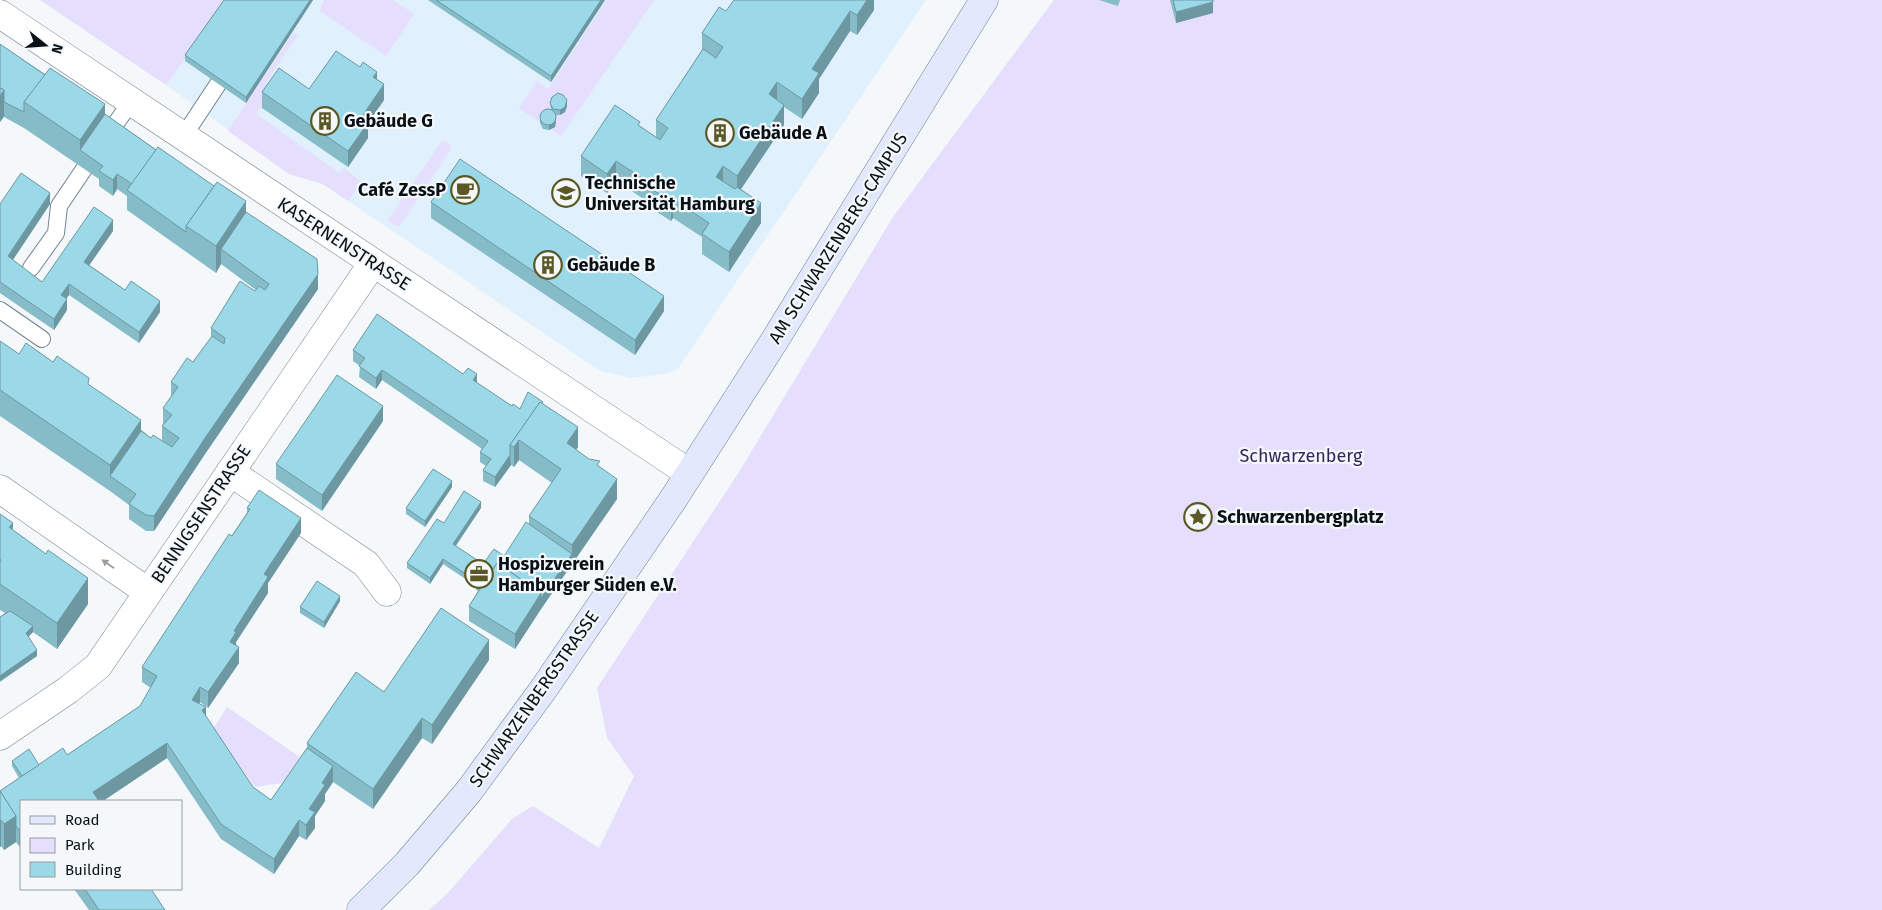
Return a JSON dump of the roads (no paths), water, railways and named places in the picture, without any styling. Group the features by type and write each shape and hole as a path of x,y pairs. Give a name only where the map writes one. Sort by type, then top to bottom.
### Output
{"street":[{"name":"AM SCHWARZENBERG-CAMPUS","path":"688,473 862,200 984,0"},
{"name":"KASERNENSTRASSE","path":"0,14 688,473"},
{"name":"BENNIGSENSTRASSE","path":"0,736 68,690 98,666 373,263"},
{"path":"230,472 366,564 387,592"},
{"name":"SCHWARZENBERGSTRASSE","path":"361,910 407,864 469,791 545,687 674,498 688,473"},
{"path":"0,490 148,592"}],"lane":[{"path":"184,137 218,84"},
{"path":"109,133 131,102"},
{"path":"32,268 56,232 59,206 84,169"},
{"path":"0,310 42,339"}],"place":[{"name":"Gebäude G","path":"325,121"},
{"name":"Gebäude A","path":"720,133"},
{"name":"Café ZessP","path":"465,190"},
{"name":"Technische Universität Hamburg","path":"566,193"},
{"name":"Gebäude B","path":"548,265"},
{"name":"Schwarzenbergplatz","path":"1198,517"},
{"name":"Hospizverein Hamburger Süden e.V.","path":"479,574"}],"park label":[{"name":"Schwarzenberg","path":"1301,456"}]}
